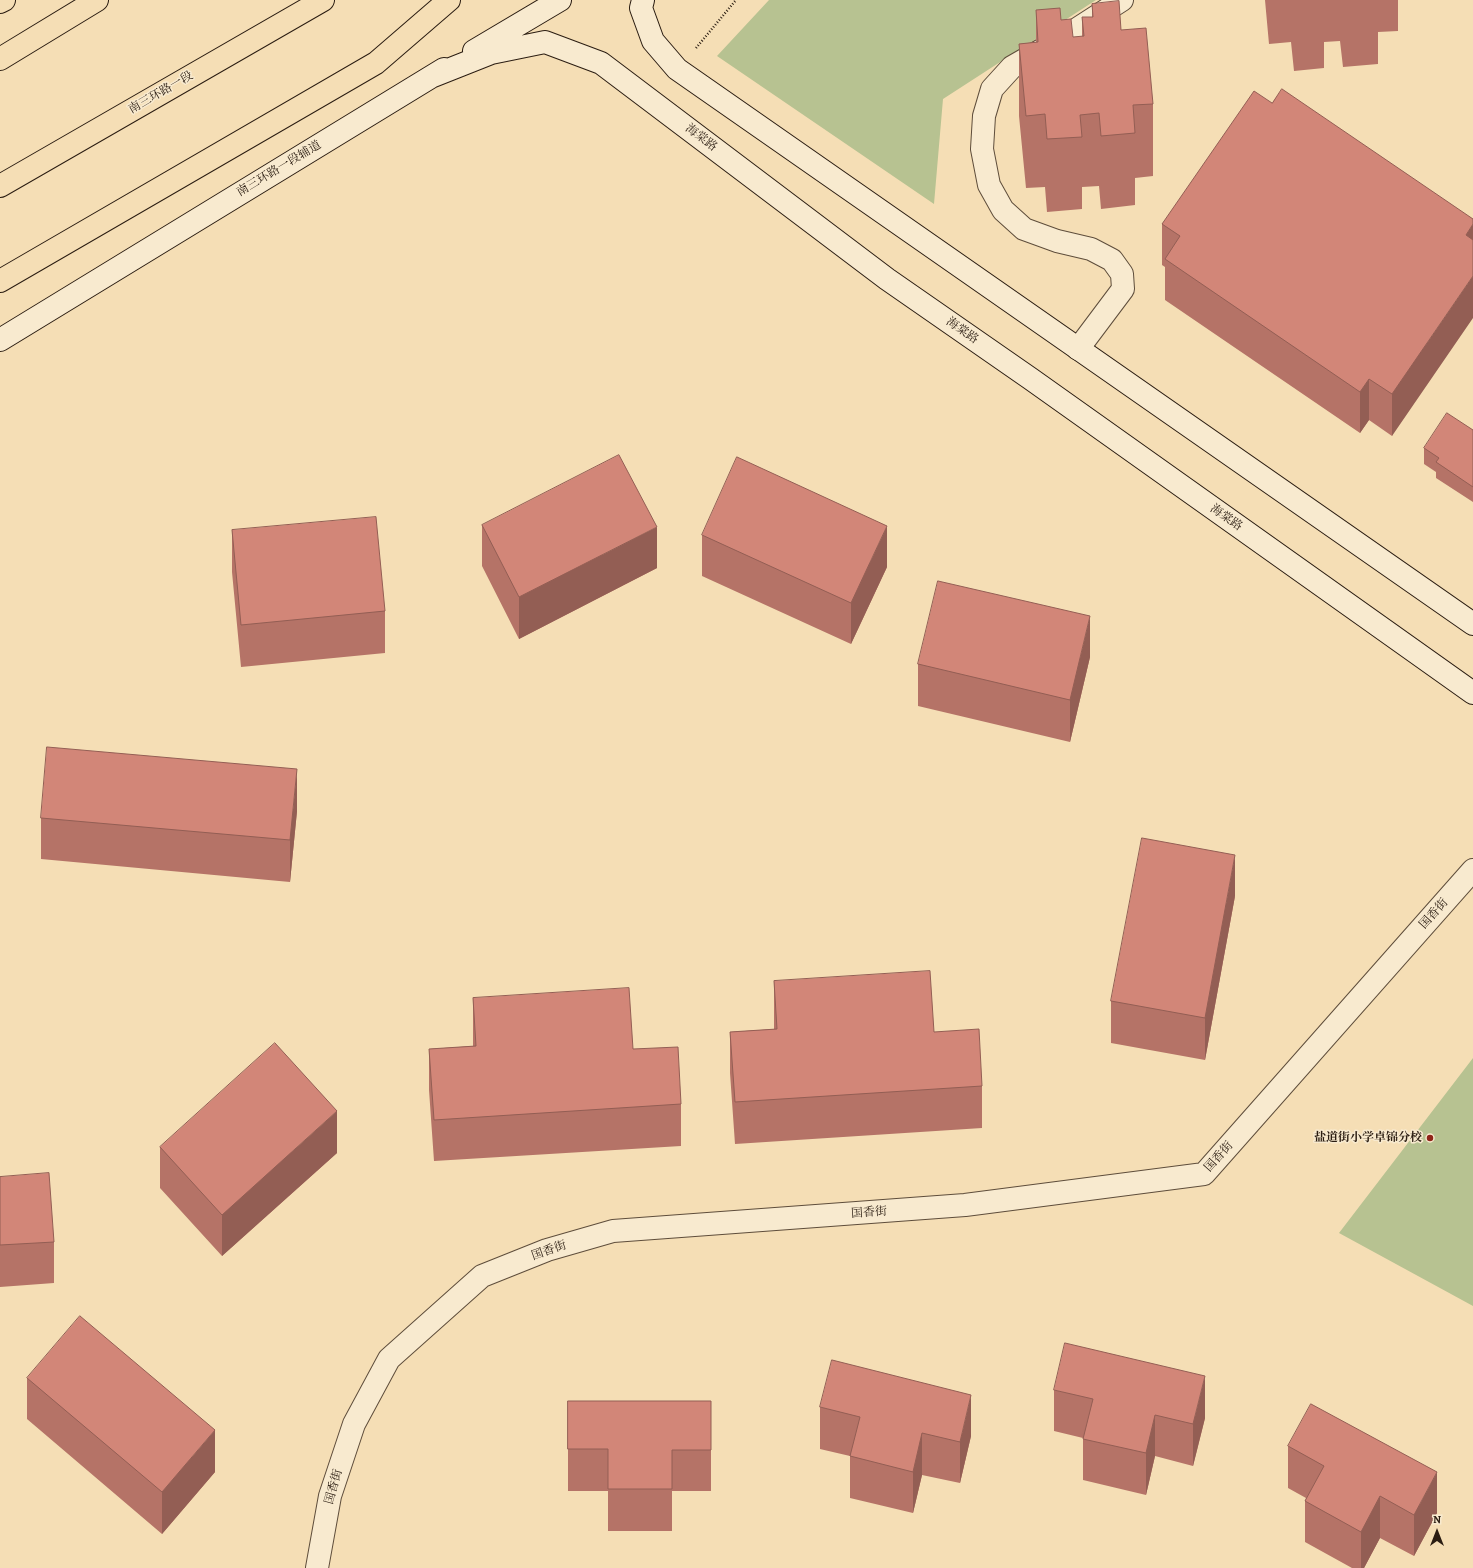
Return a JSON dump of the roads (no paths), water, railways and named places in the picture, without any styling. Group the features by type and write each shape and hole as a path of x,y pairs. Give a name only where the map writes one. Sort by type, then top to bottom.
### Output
{"highway":[{"path":"0,2 4,0"},
{"path":"0,59 97,0"},
{"name":"南三环路一段","path":"0,186 322,0"},
{"path":"0,281 376,63 449,0"}],"main road":[{"name":"南三环路一段辅道","path":"0,340 560,0"},
{"path":"643,0 641,8 653,41 678,70 1473,624"},
{"path":"1078,349 1123,289 1122,274 1112,260 1091,249 1057,241 1024,229 1003,210 989,185 982,149 984,116 992,89 1012,67 1066,36 1122,0"},
{"name":"海棠路","path":"433,76 491,53 545,42 601,63 887,279 1031,379 1473,693"},
{"name":"国香街","path":"317,1568 330,1496 354,1424 388,1359 482,1276 547,1250 613,1231 965,1206 1204,1174 1473,870"}],"place":[{"name":"盐道街小学卓锦分校","path":"1430,1138"}]}
